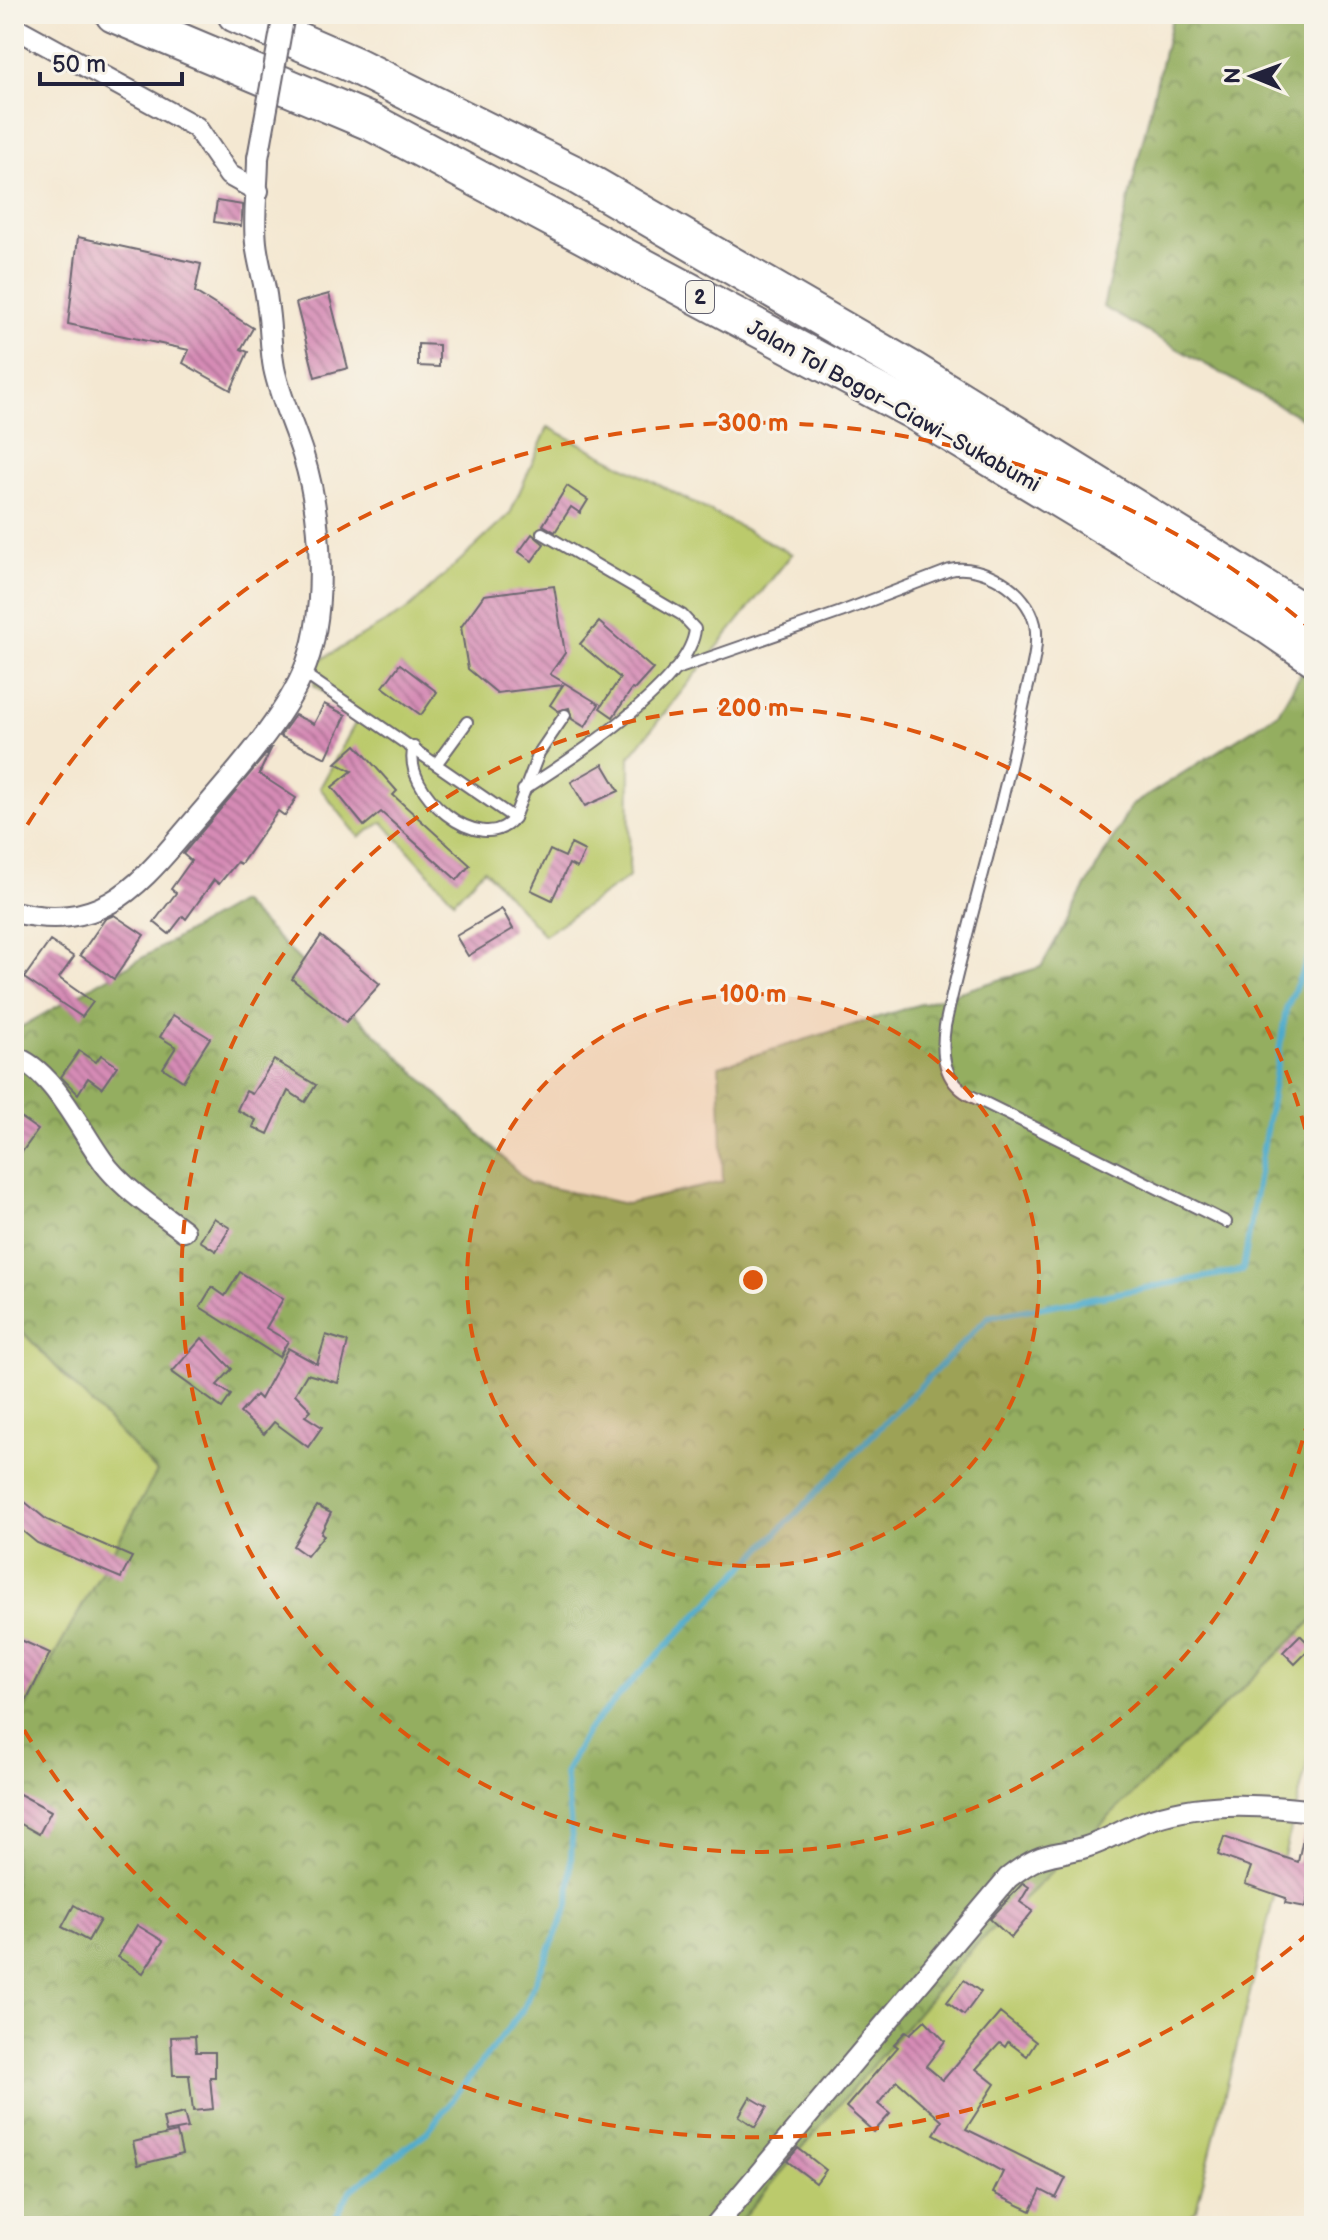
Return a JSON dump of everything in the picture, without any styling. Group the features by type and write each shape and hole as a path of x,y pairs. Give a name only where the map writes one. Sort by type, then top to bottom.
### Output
{"highway":[{"name":"Jalan Tol Bogor–Ciawi–Sukabumi","path":"114,14 373,123 1289,615"},
{"name":"Jalan Tol Bogor–Ciawi–Sukabumi","path":"236,14 354,65 574,174 912,370 1289,615 1314,657"}],"street":[{"path":"14,912 51,920 74,917 106,906 133,886 217,793 264,733 303,673 316,610 320,538 307,467 274,365 256,240 258,158 284,14"},
{"path":"14,27 196,127 218,164 229,175 258,191"},
{"path":"14,1057 29,1065 52,1088 110,1170 184,1231"},
{"path":"715,2226 1008,1878 1026,1863 1042,1854 1084,1848 1143,1822 1186,1809 1256,1804 1314,1811"}],"lane":[{"path":"523,790 608,731 674,670 695,635 690,620 542,533"},
{"path":"674,670 950,570 969,568 988,573 1019,597 1035,624 1034,649 1009,778 947,1018 942,1044 946,1069 954,1084 969,1095 1226,1222"},
{"path":"303,673 514,818"},
{"path":"414,747 413,768 419,783 437,804 464,826 495,831 507,827 514,818 546,740 565,715"},
{"path":"437,763 467,722"}],"green space":[{"path":"1173,14 1314,14 1314,425 1103,307"},
{"path":"548,427 792,554 630,756 629,877 544,935 484,869 454,901 383,822 359,837 320,788 358,718 314,685 320,660 407,610 510,514"},
{"path":"1314,651 1314,1619 971,1950 736,2226 14,2226 14,1728 157,1472 14,1323 14,1031 240,902 529,1183 626,1204 723,1182 719,1066 1041,967 1131,806 1278,713"},
{"path":"14,1222 330,1391 14,1876"},
{"path":"1314,1605 1314,1736 1196,2210 1181,2226 618,2226"}],"building":[{"path":"217,201 243,205 241,226 214,222"},
{"path":"78,237 201,264 195,292 253,328 241,349 248,352 231,390 183,363 189,350 68,324"},
{"path":"329,294 348,368 315,377 296,303"},
{"path":"418,344 439,345 439,367 418,366"},
{"path":"567,486 588,500 580,513 571,507 555,532 543,525"},
{"path":"532,534 544,544 532,561 519,552"},
{"path":"554,586 565,653 550,674 599,704 585,727 572,719 569,708 558,711 550,705 563,685 497,693 468,669 461,627 484,595"},
{"path":"599,622 653,669 632,689 613,717 600,708 620,678 580,644"},
{"path":"400,664 437,692 421,715 383,687"},
{"path":"324,704 346,715 326,758 280,736 295,715 314,724"},
{"path":"356,745 397,791 393,795 470,865 457,880 381,812 364,826 332,787 352,771 336,763"},
{"path":"272,747 259,774 296,798 285,816 278,811 241,864 237,862 219,884 214,880 186,919 183,916 169,934 154,922 176,893 171,889 191,861 183,854"},
{"path":"603,764 619,791 585,806 571,782"},
{"path":"571,844 585,851 577,868 569,864 552,900 531,890 550,850 565,857"},
{"path":"502,909 513,929 468,956 456,936"},
{"path":"114,915 144,935 114,979 80,955 105,919"},
{"path":"321,936 380,984 346,1022 292,979"},
{"path":"50,941 74,957 59,978 93,1002 82,1017 24,978"},
{"path":"173,1015 210,1038 183,1081 163,1068 176,1047 160,1037"},
{"path":"79,1051 96,1062 101,1055 117,1066 102,1088 88,1078 78,1094 61,1077"},
{"path":"274,1060 316,1085 305,1102 288,1091 268,1134 253,1127 256,1120 237,1110 246,1091 252,1094"},
{"path":"14,1113 38,1130 14,1163"},
{"path":"214,1218 230,1228 216,1251 200,1241"},
{"path":"240,1272 283,1299 266,1328 288,1341 279,1357 200,1307 212,1287 225,1296"},
{"path":"326,1335 348,1342 338,1383 307,1374 295,1394 311,1410 305,1416 322,1427 308,1447 274,1422 264,1434 240,1413 256,1395 260,1399 288,1348 317,1364"},
{"path":"202,1338 232,1369 217,1385 231,1395 222,1408 172,1372"},
{"path":"14,1493 47,1520 132,1557 121,1578 37,1543 14,1524"},
{"path":"317,1506 331,1513 321,1533 324,1535 307,1556 293,1546"},
{"path":"1300,1635 1312,1647 1295,1664 1283,1652"},
{"path":"14,1637 50,1653 27,1700 14,1694"},
{"path":"14,1791 51,1811 39,1834 14,1820"},
{"path":"1306,1823 1314,1824 1314,1889 1310,1888 1306,1907 1285,1903 1286,1898 1245,1884 1251,1867 1218,1855 1224,1837 1298,1862"},
{"path":"1023,1883 1029,1887 1020,1902 1033,1911 1011,1938 990,1919"},
{"path":"74,1905 100,1920 88,1941 62,1927"},
{"path":"137,1925 163,1941 143,1973 118,1957"},
{"path":"964,1980 981,1992 964,2015 947,2002"},
{"path":"1000,2013 1036,2042 1027,2056 1008,2042 1005,2047 1000,2043 976,2069 995,2084 966,2129 1066,2178 1056,2198 1041,2190 1031,2211 993,2193 1003,2172 934,2134 942,2121 897,2081 878,2104 890,2114 874,2132 846,2107 898,2047 894,2044 906,2031 910,2034 925,2020 945,2041 926,2066 943,2080"},
{"path":"195,2036 196,2052 215,2052 215,2077 210,2077 213,2109 193,2111 189,2075 173,2075 171,2037"},
{"path":"750,2097 767,2107 755,2127 739,2116"},
{"path":"184,2113 188,2128 166,2132 163,2118"},
{"path":"177,2132 182,2154 138,2165 133,2142"},
{"path":"798,2148 826,2170 816,2183 787,2161"}],"waterway":[{"path":"331,2226 350,2191 427,2132 524,2008 569,1904 572,1838 565,1772 587,1731 640,1673 988,1317 1243,1270 1286,1010 1314,944"}]}
